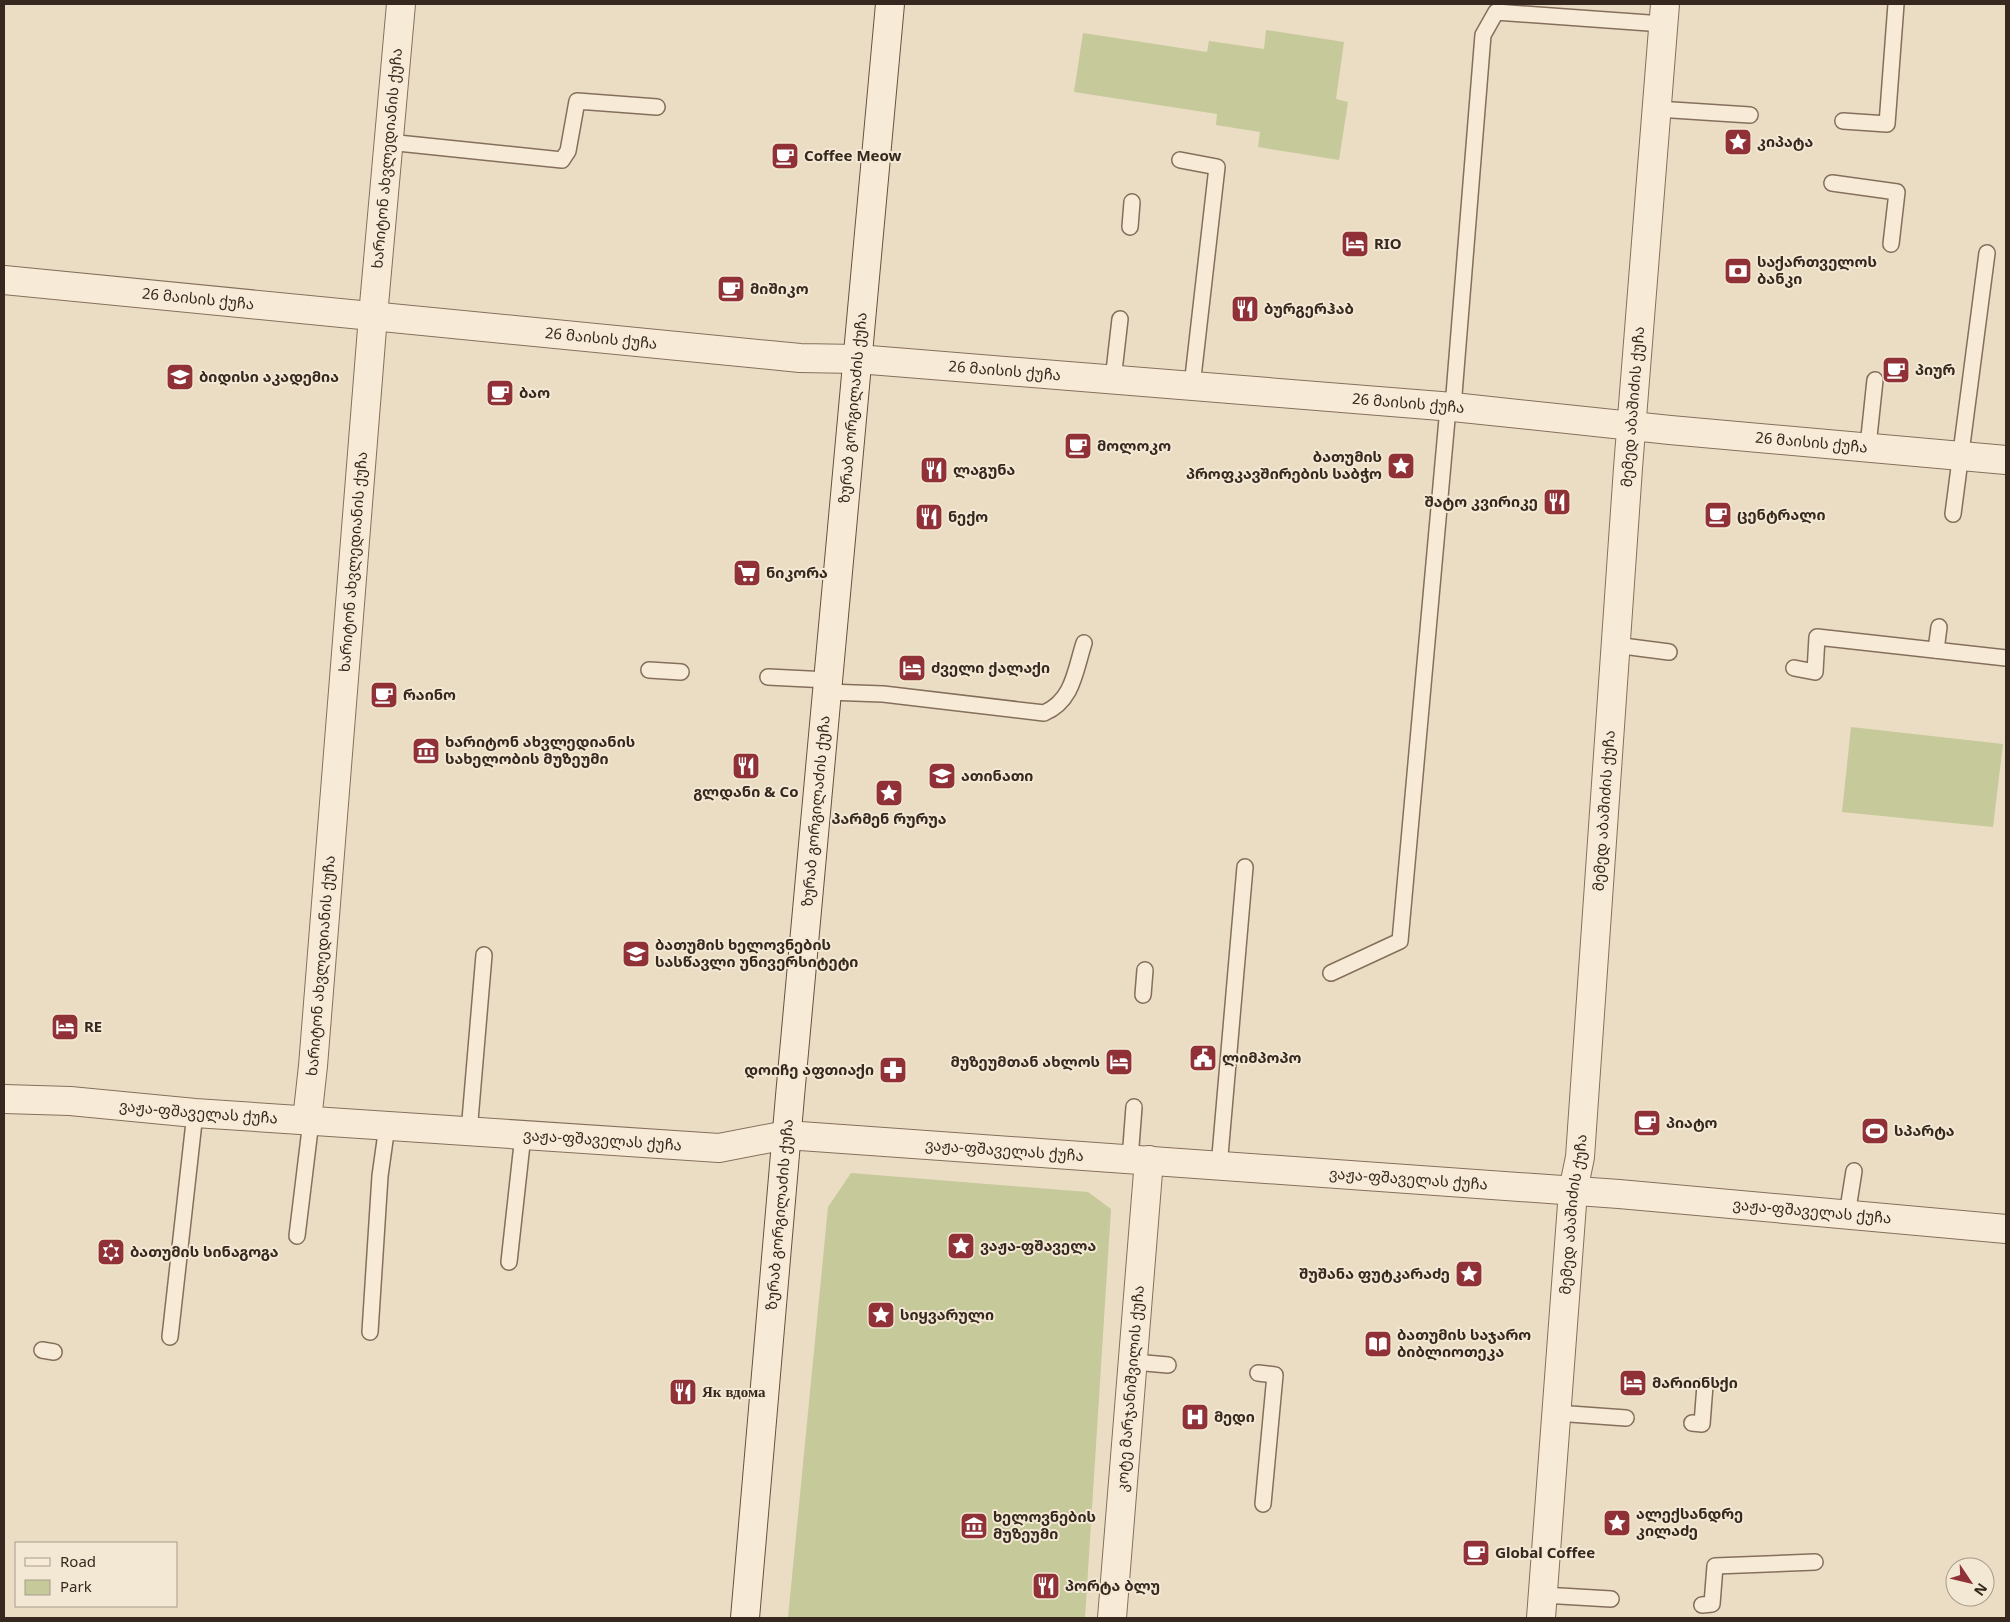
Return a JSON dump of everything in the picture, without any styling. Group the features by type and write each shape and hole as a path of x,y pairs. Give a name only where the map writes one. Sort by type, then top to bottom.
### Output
{"street":[{"name":"ხარიტონ ახვლედიანის ქუჩა","path":"309,1120 373,316 401,4"},
{"name":"ზურაბ გორგილაძის ქუჩა","path":"745,1618 786,1134 890,4"},
{"name":"მემედ აბაშიძის ქუჩა","path":"1542,1606 1573,1191 1580,1157 1631,426 1664,14"},
{"name":"26 მაისის ქუჩა","path":"4,280 790,357 858,359 1192,386 2006,460"},
{"name":"ვაჟა-ფშაველას ქუჩა","path":"4,1099 70,1101 195,1113 719,1148 786,1134 1219,1167 1573,1191 2006,1229"},
{"name":"კოტე მარჯანიშვილის ქუჩა","path":"1112,1618 1134,1362 1139,1160"}],"lane":[{"path":"1843,121 1887,124 1896,4"},
{"path":"1331,974 1400,941 1483,35 1497,8 1664,14"},
{"path":"388,142 562,160 568,151 577,101 656,107"},
{"path":"1657,109 1750,115"},
{"path":"1180,160 1217,167 1192,386"},
{"path":"1832,183 1897,192 1891,244"},
{"path":"1130,227 1132,202"},
{"path":"1953,514 1987,253"},
{"path":"1113,380 1120,319"},
{"path":"1868,446 1875,380"},
{"path":"1936,650 1939,627"},
{"path":"1794,668 1815,672 1817,637 2006,658"},
{"path":"768,677 883,694 1044,713 1056,708 1068,694 1084,643"},
{"path":"1615,645 1669,652"},
{"path":"649,670 681,672"},
{"path":"1219,1167 1245,867"},
{"path":"469,1132 484,955"},
{"path":"1143,995 1145,970"},
{"path":"1134,1107 1139,1160"},
{"path":"170,1337 195,1113"},
{"path":"297,1236 309,1120"},
{"path":"370,1332 380,1176 387,1126"},
{"path":"510,1262 523,1135"},
{"path":"1847,1215 1854,1171"},
{"path":"1134,1362 1168,1365"},
{"path":"1258,1373 1276,1375 1263,1504"},
{"path":"1692,1423 1702,1424 1705,1385"},
{"path":"1556,1412 1626,1418"},
{"path":"1702,1605 1712,1604 1716,1566 1815,1562"},
{"path":"1542,1606 1611,1598"}],"green space":[{"path":"1266,30 1344,42 1336,99 1348,102 1339,160 1258,147 1260,132 1216,125 1217,114 1074,92 1083,33 1207,52 1209,41 1264,49"},
{"path":"1851,727 2003,744 1993,827 1842,812"},
{"path":"851,1173 1088,1192 1111,1209 1085,1618 788,1618 828,1207"}],"place":[{"name":"კიპატა","path":"1738,142"},
{"name":"Coffee Meow","path":"785,156"},
{"name":"RIO","path":"1355,244"},
{"name":"საქართველოს ბანკი","path":"1738,271"},
{"name":"მიშიკო","path":"731,289"},
{"name":"ბურგერჰაბ","path":"1245,309"},
{"name":"პიურ","path":"1896,370"},
{"name":"ბიდისი აკადემია","path":"180,377"},
{"name":"ბაო","path":"500,393"},
{"name":"მოლოკო","path":"1078,446"},
{"name":"ბათუმის პროფკავშირების საბჭო","path":"1401,466"},
{"name":"ლაგუნა","path":"934,470"},
{"name":"შატო კვირიკე","path":"1557,502"},
{"name":"ცენტრალი","path":"1718,515"},
{"name":"ნექო","path":"929,517"},
{"name":"ნიკორა","path":"747,573"},
{"name":"ძველი ქალაქი","path":"912,668"},
{"name":"რაინო","path":"384,695"},
{"name":"ხარიტონ ახვლედიანის სახელობის მუზეუმი","path":"426,751"},
{"name":"გლდანი & Co","path":"746,766"},
{"name":"ათინათი","path":"942,776"},
{"name":"პარმენ რურუა","path":"889,793"},
{"name":"ბათუმის ხელოვნების სასწავლი უნივერსიტეტი","path":"636,954"},
{"name":"RE","path":"65,1027"},
{"name":"ლიმპოპო","path":"1203,1058"},
{"name":"მუზეუმთან ახლოს","path":"1119,1062"},
{"name":"დოიჩე აფთიაქი","path":"893,1070"},
{"name":"პიატო","path":"1647,1123"},
{"name":"სპარტა","path":"1875,1131"},
{"name":"ვაჟა-ფშაველა","path":"961,1246"},
{"name":"ბათუმის სინაგოგა","path":"111,1252"},
{"name":"შუშანა ფუტკარაძე","path":"1469,1274"},
{"name":"სიყვარული","path":"881,1315"},
{"name":"ბათუმის საჯარო ბიბლიოთეკა","path":"1378,1344"},
{"name":"მარიინსქი","path":"1633,1383"},
{"name":"Як вдома","path":"683,1392"},
{"name":"მედი","path":"1195,1417"},
{"name":"ალექსანდრე კილაძე","path":"1617,1523"},
{"name":"ხელოვნების მუზეუმი","path":"974,1526"},
{"name":"Global Coffee","path":"1476,1553"},
{"name":"პორტა ბლუ","path":"1046,1586"}]}
